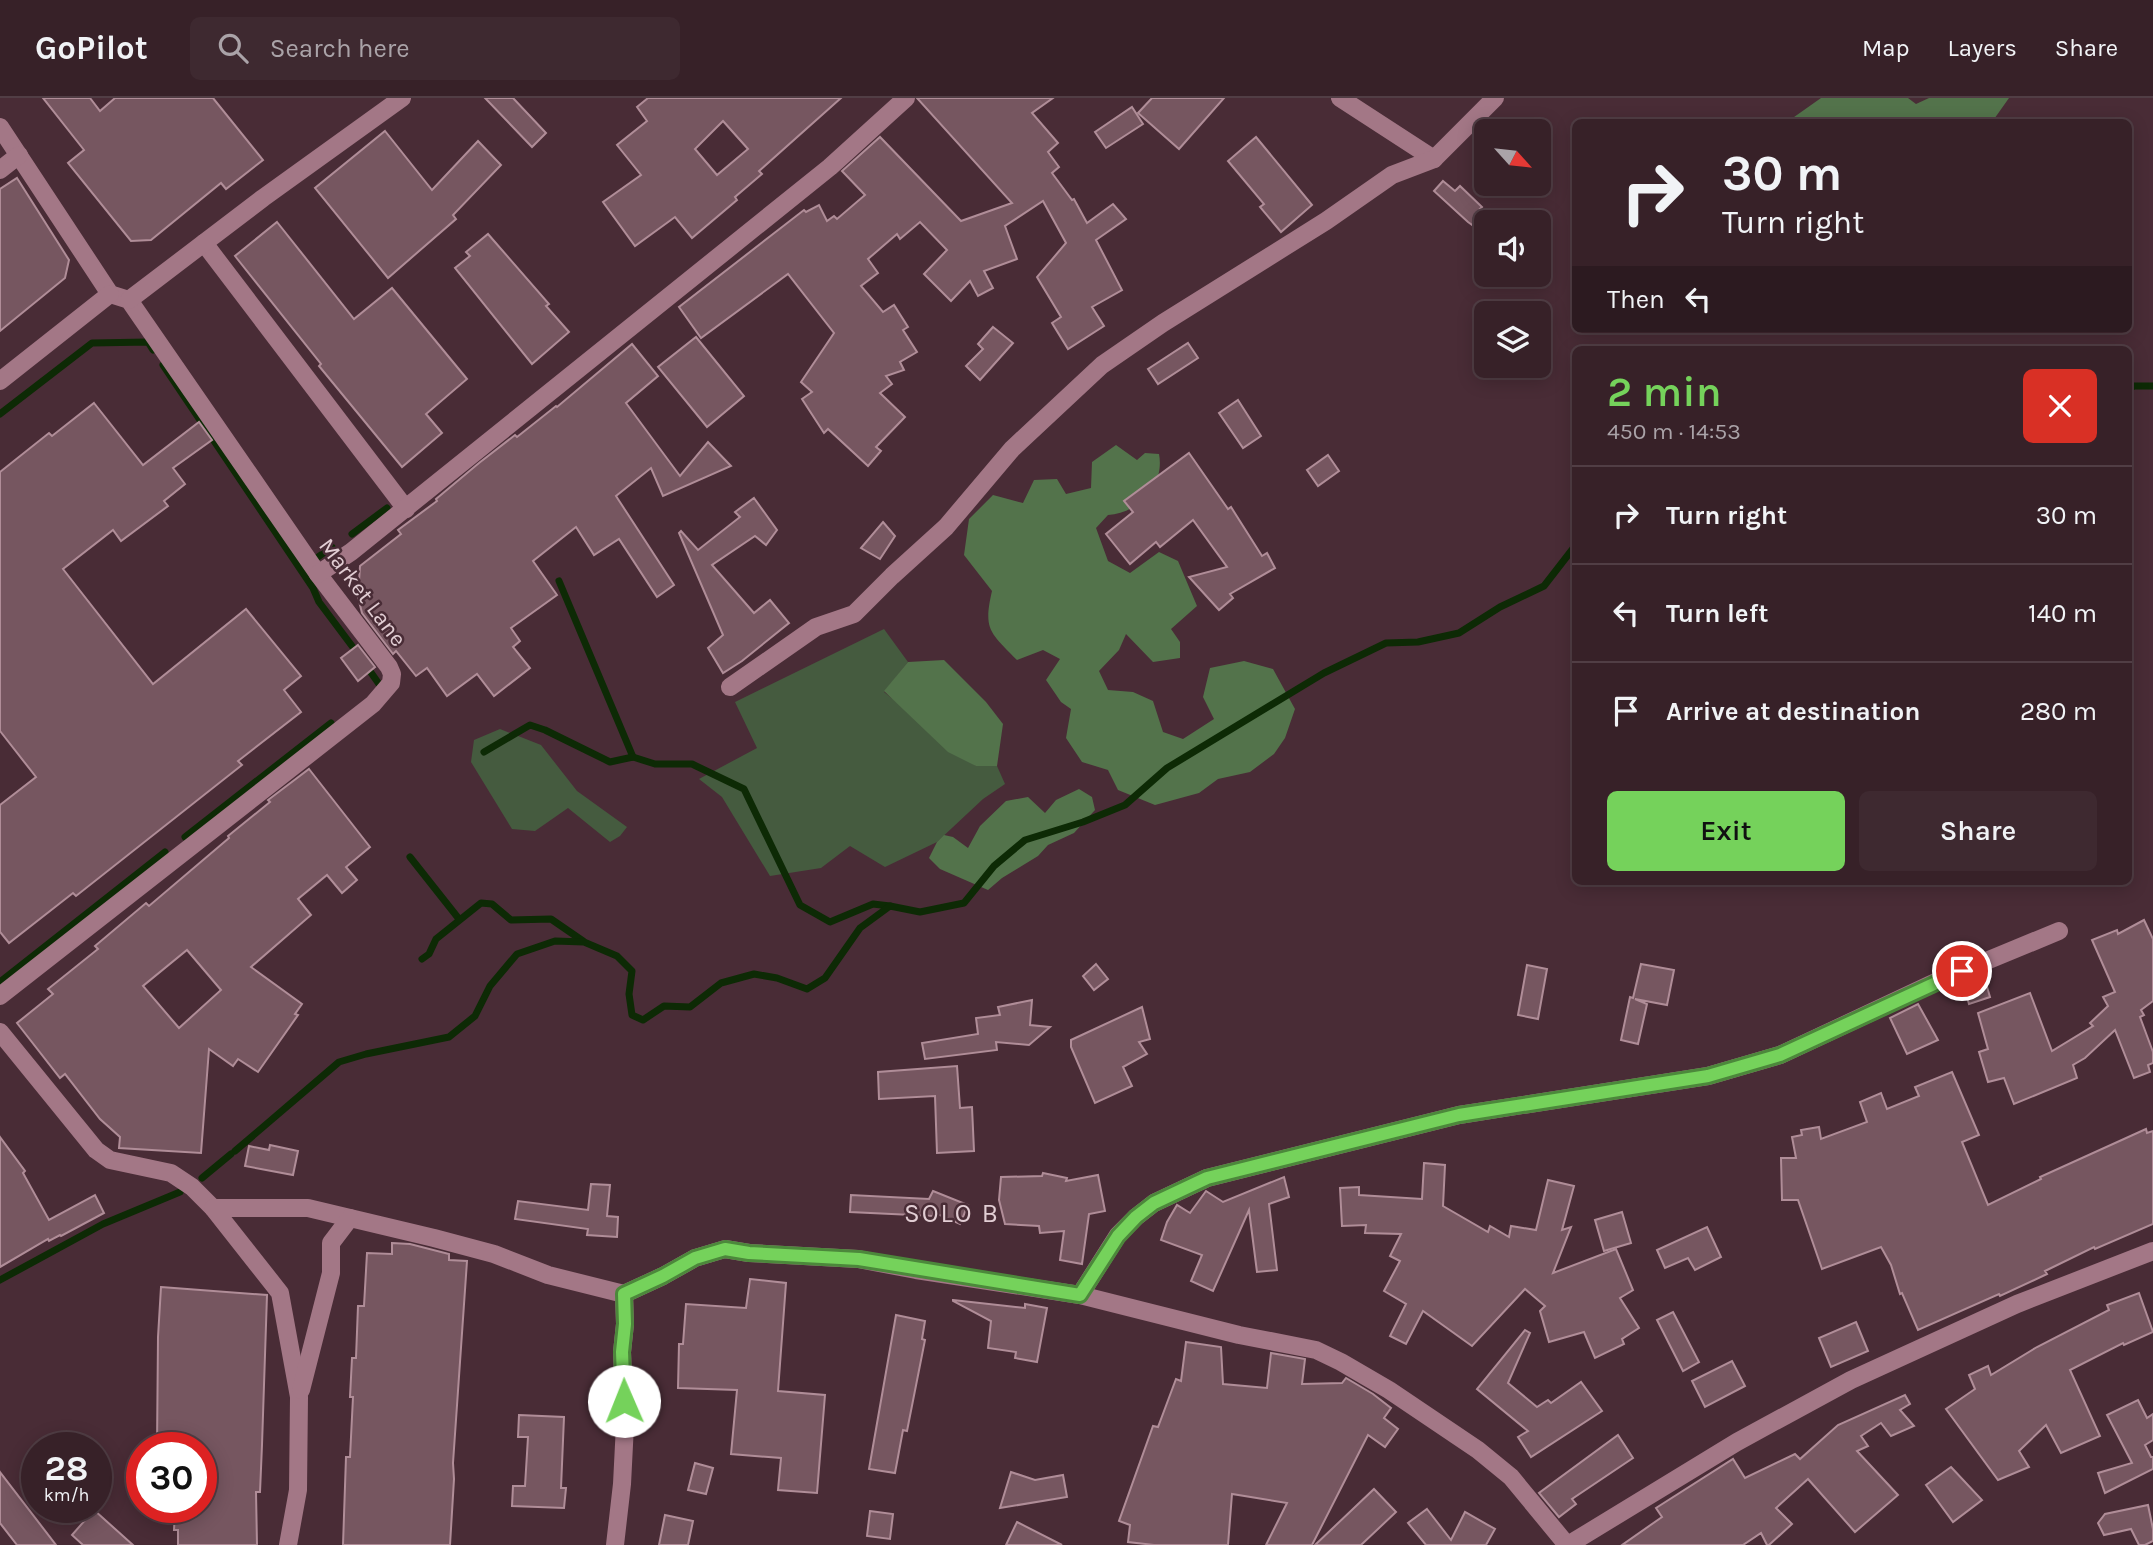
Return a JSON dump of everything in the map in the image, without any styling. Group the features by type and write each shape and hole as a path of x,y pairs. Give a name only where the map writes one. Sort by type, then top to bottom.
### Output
{"street":[{"path":"0,127 110,294 129,300 262,198 402,98"},
{"path":"318,574 406,509 830,167 906,98"},
{"path":"1340,98 1434,159"},
{"path":"730,687 817,627 854,614 946,527 1012,449 1102,365 1163,323 1326,221 1392,175 1434,159 1495,98"},
{"path":"0,170 19,155"},
{"path":"204,243 406,509"},
{"path":"0,382 110,294"},
{"name":"Market Lane","path":"0,996 373,704 391,683 392,674 389,667 318,574 129,300"},
{"path":"1080,1295 1118,1236 1136,1217 1154,1203 1207,1178 1459,1115 1708,1076 1780,1055 1938,981 2059,931"},
{"path":"0,1032 96,1150 110,1160 171,1173 192,1187 213,1208 280,1293 299,1397 298,1490 288,1545"},
{"path":"213,1208 308,1208 494,1254 548,1275 624,1294 695,1258 725,1249 749,1253 859,1259 1080,1295 1238,1335 1316,1350 1389,1390 1478,1450 1511,1477 1567,1545 1737,1442 1852,1380 2017,1304 2153,1251"},
{"path":"299,1397 331,1273 331,1243 350,1218"},
{"path":"615,1545 625,1424 622,1352 624,1294"}],"green space":[{"path":"1821,98 1908,98 1916,104 1929,98 2009,98 1994,119 1791,119"},
{"path":"1116,445 1137,460 1145,453 1159,454 1160,465 1154,486 1139,503 1130,509 1108,515 1096,528 1108,561 1130,573 1159,552 1178,561 1197,606 1171,629 1180,642 1180,658 1153,662 1126,634 1119,650 1099,671 1108,690 1133,692 1153,701 1163,732 1183,739 1214,719 1203,697 1210,668 1244,661 1273,669 1295,709 1285,738 1274,754 1250,772 1218,779 1199,793 1155,805 1118,790 1108,770 1082,762 1066,738 1071,709 1061,702 1046,680 1060,659 1043,650 1017,660 1000,643 989,623 992,591 964,555 969,519 993,495 1023,503 1034,480 1057,479 1066,494 1091,488 1092,462"},
{"path":"884,629 908,662 884,692 976,766 997,766 1005,784 983,799 937,842 885,867 850,846 821,868 770,876 722,797 699,779 757,748 735,702"},
{"path":"944,660 986,702 1003,724 997,766 976,766 948,752 884,691 908,662"},
{"path":"500,729 541,745 577,791 627,827 620,836 610,842 568,808 535,831 512,829 471,762 474,740"},
{"path":"1079,789 1092,797 1095,810 1074,833 1048,845 1038,856 988,890 940,869 929,858 944,835 953,837 968,848 980,826 1006,801 1028,797 1045,813 1056,800"}],"building":[{"path":"43,98 90,98 100,111 115,98 213,98 263,160 226,189 221,183 151,240 131,241 68,163 84,150"},
{"path":"485,98 513,98 546,133 532,147"},
{"path":"648,98 841,98 759,171 762,174 735,197 737,200 692,238 675,217 635,246 603,202 641,175 617,145 647,121 637,107","holes":["723,121 748,149 717,175 695,149"]},
{"path":"917,98 1053,98 1032,113 1058,143 1048,152 1059,167 1052,173 1072,200 1074,199 1087,223 1113,204 1126,219 1096,240 1122,290 1092,307 1104,326 1068,349 1052,323 1061,317 1037,277 1066,243 1043,201 1005,226 1017,259 984,271 993,288 978,296 970,281 951,301 924,274 947,250 920,222 900,239 897,234 868,259 878,273 861,286 883,312 894,305 908,327 903,330 917,352 900,362 904,370 886,376 892,384 880,393 905,417 876,447 881,451 868,466 828,429 824,433 802,399 812,392 801,382 834,333 788,274 701,338 679,307 804,210 806,212 819,205 827,221 834,216 837,219 865,195 842,171 880,137 961,221 1012,203"},
{"path":"1152,98 1224,98 1179,149 1138,113"},
{"path":"1132,107 1143,124 1106,148 1095,132"},
{"path":"385,131 432,190 478,141 501,165 453,215 456,219 388,278 315,188"},
{"path":"1256,137 1312,205 1281,232 1260,207 1264,204 1228,161"},
{"path":"17,178 69,260 65,278 0,331 0,189"},
{"path":"1443,181 1455,191 1460,186 1482,207 1481,210 1474,210 1474,226 1468,222 1434,191"},
{"path":"277,222 354,319 392,288 467,379 426,414 442,433 402,467 319,366 321,364 235,256"},
{"path":"488,234 549,304 546,306 569,332 532,364 455,268 470,256 466,252"},
{"path":"993,327 1013,343 980,380 966,366 983,349 978,344"},
{"path":"696,337 744,396 707,427 658,367"},
{"path":"1188,343 1198,358 1158,384 1148,369"},
{"path":"632,344 658,376 626,403 680,476 708,442 731,466 663,496 651,468 616,496 674,585 657,597 619,539 594,555 576,527 533,561 557,595 511,628 520,641 513,647 530,668 494,696 477,674 447,696 427,668 416,676 396,651 393,654 362,613 358,597 360,566 401,534 398,530 437,501 436,499 479,463 557,407"},
{"path":"1238,400 1261,436 1243,448 1219,413"},
{"path":"94,403 143,465 199,422 212,440 173,468 185,484 164,501 168,506 121,541 113,530 63,569 153,684 246,609 301,676 284,690 301,712 238,761 242,765 76,896 73,893 9,943 0,932 0,805 36,777 0,731 0,472 49,433 52,436"},
{"path":"1189,453 1228,509 1231,507 1262,556 1267,553 1275,568 1230,594 1233,598 1219,610 1189,577 1227,567 1193,520 1160,547 1156,542 1130,564 1106,534 1133,512 1124,501"},
{"path":"1328,455 1339,471 1318,486 1307,470"},
{"path":"754,498 777,530 766,545 755,536 712,565 754,613 770,600 789,623 723,673 708,648 723,635 679,533 681,531 698,550 740,517 735,512"},
{"path":"883,522 895,536 880,559 861,548"},
{"path":"358,645 375,667 358,681 341,658"},
{"path":"309,769 370,847 346,867 357,880 342,893 327,875 298,899 311,915 251,967 302,1004 295,1014 298,1015 258,1072 238,1059 233,1066 209,1049 201,1153 119,1148 120,1137 100,1119 65,1074 60,1078 17,1023 53,994 48,989 98,949 95,946 146,903 149,906 270,802 268,800","holes":["187,950 221,990 179,1028 143,986"]},
{"path":"2144,920 2153,939 2153,1001 2141,1010 2144,1015 2140,1017 2153,1052 2153,1063 2148,1065 2150,1072 2134,1078 2115,1030 2085,1058 2073,1065 2077,1078 2014,1104 2004,1078 1988,1082 1979,1052 1988,1049 1978,1013 2030,993 2052,1051 2093,1026 2090,1023 2108,1006 2103,997 2115,992 2092,940 2117,930 2118,934"},
{"path":"1096,964 1108,979 1094,990 1083,976"},
{"path":"1641,964 1674,970 1667,1005 1635,999 1647,1004 1638,1044 1621,1040 1630,997 1633,998"},
{"path":"1527,965 1547,969 1538,1019 1518,1015"},
{"path":"1985,980 1990,997 1969,1004 1964,987"},
{"path":"1032,1000 1030,1025 1050,1027 1029,1045 996,1042 997,1050 925,1059 922,1043 978,1034 976,1018 1000,1015 998,1007"},
{"path":"1918,1004 1938,1040 1907,1054 1890,1018"},
{"path":"1142,1007 1150,1039 1139,1042 1147,1054 1123,1067 1132,1086 1095,1103 1071,1047 1071,1040"},
{"path":"957,1066 960,1108 972,1107 974,1151 937,1153 935,1096 879,1099 878,1072"},
{"path":"1952,1072 1979,1135 1962,1142 1988,1205 2041,1179 2040,1177 2146,1129 2147,1133 2153,1131 2153,1224 2095,1249 2094,1247 2045,1271 2047,1274 1918,1330 1881,1247 1822,1269 1798,1200 1782,1200 1781,1158 1796,1158 1792,1137 1802,1135 1801,1130 1819,1127 1821,1139 1867,1122 1860,1102 1881,1093 1887,1109 1919,1096 1915,1087"},
{"path":"0,1137 25,1171 23,1173 49,1220 95,1195 104,1213 61,1236 49,1241 48,1239 0,1267"},
{"path":"270,1145 298,1151 293,1175 245,1166 249,1146 269,1150"},
{"path":"1424,1163 1445,1165 1443,1206 1488,1232 1490,1226 1509,1237 1511,1226 1536,1230 1548,1180 1574,1186 1562,1230 1571,1227 1553,1273 1616,1249 1633,1290 1620,1298 1639,1328 1622,1339 1624,1344 1595,1358 1584,1332 1549,1342 1540,1311 1545,1306 1525,1289 1472,1346 1423,1311 1406,1344 1390,1336 1406,1304 1384,1291 1400,1261 1390,1256 1401,1234 1365,1233 1366,1225 1342,1226 1340,1188 1359,1187 1359,1195 1422,1199"},
{"path":"1043,1173 1067,1178 1066,1181 1098,1175 1105,1211 1089,1214 1082,1264 1060,1260 1064,1231 1040,1233 1039,1226 1005,1224 999,1200 1001,1177 1042,1176"},
{"path":"1284,1177 1289,1197 1269,1204 1277,1270 1257,1272 1249,1210 1213,1291 1191,1281 1202,1255 1161,1240 1177,1205 1190,1213 1206,1191 1223,1202"},
{"path":"591,1184 610,1185 607,1216 618,1217 617,1237 587,1235 588,1229 515,1219 518,1201 588,1210"},
{"path":"933,1191 968,1205 960,1224 933,1212 933,1216 850,1212 851,1195 929,1199"},
{"path":"1622,1212 1631,1243 1604,1251 1595,1220"},
{"path":"1707,1227 1721,1257 1695,1270 1688,1258 1665,1268 1657,1250"},
{"path":"392,1243 410,1244 449,1254 449,1260 467,1261 450,1545 343,1545 346,1457 350,1457 353,1397 350,1397 352,1358 356,1358 358,1306 364,1306 367,1253 392,1254"},
{"path":"750,1279 786,1283 778,1391 825,1395 817,1493 778,1490 781,1458 731,1454 737,1390 678,1388 679,1344 683,1344 686,1304 746,1308"},
{"path":"161,1287 267,1295 260,1492 256,1492 257,1545 178,1545 178,1530 174,1530 174,1523 217,1523 217,1432 157,1432"},
{"path":"2139,1293 2153,1332 2124,1345 2123,1343 2070,1370 2100,1436 2061,1453 2046,1425 2019,1451 2029,1467 1998,1480 1946,1409 1975,1389 1969,1375 1988,1366 1991,1375 2037,1347 2109,1310 2107,1305"},
{"path":"953,1300 1025,1308 1025,1304 1047,1308 1037,1362 1015,1358 1016,1352 988,1348 991,1321"},
{"path":"1673,1312 1699,1362 1683,1371 1657,1320"},
{"path":"896,1315 925,1321 922,1339 925,1340 907,1431 903,1430 895,1473 869,1469"},
{"path":"1856,1322 1868,1351 1831,1367 1819,1338"},
{"path":"1525,1330 1530,1333 1508,1383 1537,1407 1548,1400 1551,1403 1581,1382 1602,1411 1531,1457 1518,1437 1528,1431 1477,1389"},
{"path":"1186,1342 1221,1347 1223,1384 1267,1388 1271,1353 1305,1359 1302,1384 1342,1383 1346,1378 1391,1408 1384,1418 1398,1429 1385,1447 1368,1435 1312,1545 1266,1545 1287,1503 1232,1494 1228,1545 1154,1545 1128,1542 1130,1525 1119,1521 1153,1426 1158,1427 1176,1379 1181,1381"},
{"path":"1732,1361 1745,1386 1705,1407 1692,1381"},
{"path":"1905,1395 1910,1404 1900,1410 1914,1426 1891,1436 1881,1423 1861,1436 1868,1446 1857,1451 1898,1495 1855,1532 1808,1479 1776,1508 1792,1524 1769,1545 1761,1533 1743,1545 1622,1545 1662,1517 1656,1508 1733,1459 1745,1478 1795,1454 1800,1459 1838,1425"},
{"path":"2138,1400 2147,1418 2153,1414 2153,1440 2145,1445 2153,1457 2153,1469 2105,1493 2098,1473 2132,1463 2107,1415"},
{"path":"519,1415 564,1417 561,1488 566,1488 564,1508 512,1506 513,1486 525,1486 528,1437 518,1437"},
{"path":"1618,1435 1633,1458 1572,1499 1576,1504 1559,1517 1539,1493"},
{"path":"695,1463 713,1468 706,1494 688,1490"},
{"path":"1951,1467 1982,1500 1953,1522 1926,1485"},
{"path":"0,1472 21,1499 21,1523 39,1523 56,1545 17,1545 0,1523"},
{"path":"1011,1472 1035,1480 1063,1475 1067,1497 1000,1508"},
{"path":"1374,1489 1396,1512 1361,1545 1315,1545"},
{"path":"2148,1505 2153,1541 2139,1545 2131,1529 2104,1535 2098,1523 2105,1514"},
{"path":"1427,1509 1451,1540 1465,1512 1495,1529 1486,1545 1426,1545 1408,1523"},
{"path":"870,1511 893,1514 890,1539 867,1536"},
{"path":"665,1515 693,1521 688,1545 659,1545"},
{"path":"1017,1522 1062,1545 1006,1545"},
{"path":"83,1523 108,1523 133,1545 83,1545 72,1535"}],"waterway":[{"path":"0,414 92,343 148,342 153,350"},
{"path":"163,365 313,588 319,602 358,654"},
{"path":"2132,387 2153,386"},
{"path":"352,534 387,508"},
{"path":"318,557 332,547"},
{"path":"235,1151 339,1062 449,1037 475,1016 490,986 517,954 555,941 584,942 617,956 632,971 629,994 632,1015 643,1020 664,1006 690,1007 721,983 754,974 777,978 807,989 825,978 860,928 890,906 920,912 964,903 994,866 1025,840 1083,822 1125,805 1167,768 1324,673 1386,643 1418,642 1459,633 1500,607 1544,586 1572,550"},
{"path":"559,581 633,757"},
{"path":"365,664 379,684"},
{"path":"185,837 331,723"},
{"path":"484,752 530,725 610,762 633,757 655,764 692,764 744,789 800,905 830,922 873,904 890,906"},
{"path":"0,982 165,852"},
{"path":"410,857 459,919"},
{"path":"422,959 429,954 436,939 481,903 492,904 511,920 551,919 583,941"},
{"path":"202,1178 231,1154"},
{"path":"0,1280 103,1224 180,1192"}],"district":[{"name":"SOLO B","path":"952,1213"}],"route":[{"path":"624,1401 624,1294 695,1258 725,1249 749,1253 859,1259 1080,1295 1118,1236 1136,1217 1154,1203 1207,1178 1459,1115 1708,1076 1780,1055 1962,971"}]}
